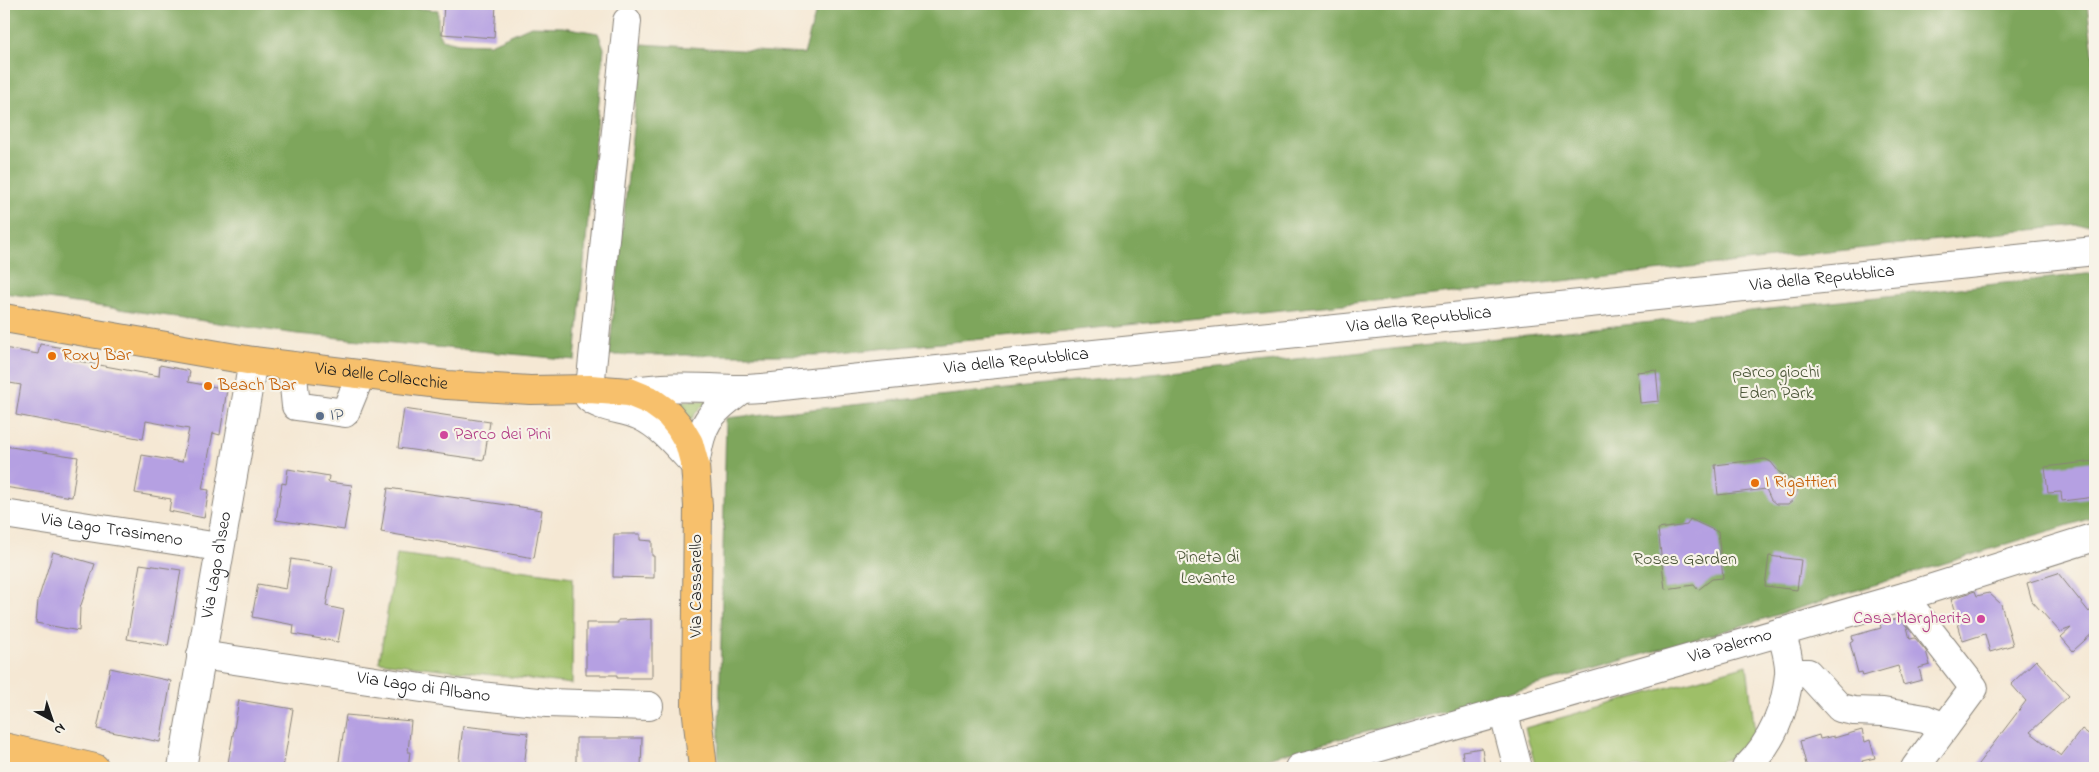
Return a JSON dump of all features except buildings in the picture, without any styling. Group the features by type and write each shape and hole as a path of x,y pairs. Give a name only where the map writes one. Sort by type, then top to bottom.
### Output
{"main road":[{"name":"Via delle Collacchie","path":"4,318 292,366 465,386 530,390 590,389 629,392 651,401 669,414 689,442 695,465"},
{"name":"Via Cassarello","path":"695,465 698,506 696,706 703,768"},
{"name":"Via Cassarello","path":"686,768 696,706"},
{"path":"4,747 95,768"}],"street":[{"path":"628,21 589,398 594,402 624,409 641,417 672,440 695,465"},
{"name":"Via della Repubblica","path":"629,392 657,387 716,386 742,389 2095,251"},
{"name":"Via Lago d'Iseo","path":"182,768 219,547 253,361"},
{"path":"292,366 296,406 346,413 361,374"},
{"path":"695,465 700,437 706,421 717,409 742,389"},
{"name":"Via Lago Trasimeno","path":"4,514 219,547"},
{"name":"Via Palermo","path":"1318,766 1360,760 1503,711 1907,596 2095,537"},
{"path":"1907,596 1912,608 1974,688 1915,768"},
{"path":"1757,764 1775,728 1784,702 1790,673 1781,632"},
{"name":"Via Lago di Albano","path":"201,655 462,694 563,704 648,706"},
{"path":"1790,673 1808,673 1840,708 1854,711 1883,712 1925,719 1945,727"},
{"path":"1503,711 1518,768"}],"green space":[{"path":"4,4 366,4 438,10 438,32 442,39 458,43 490,44 531,26 563,27 598,33 604,48 575,360 297,334 4,293"},
{"path":"818,4 2087,4 2095,70 2095,223 1406,298 817,355 609,355 642,44 804,54"},
{"name":"Pineta di Levante","path":"2095,273 2095,517 1728,630 1453,709 1230,768 718,768 726,418 1624,325"},
{"path":"671,401 708,401 690,421"},
{"path":"397,554 573,577 572,684 379,662"},
{"path":"1747,665 1757,751 1695,768 1536,768 1525,728"}],"place":[{"name":"Roxy Bar","path":"52,356"},
{"name":"Beach Bar","path":"208,386"},
{"name":"IP","path":"320,416"},
{"name":"Parco dei Pini","path":"444,435"},
{"name":"I Rigattieri","path":"1755,483"},
{"name":"Casa Margherita","path":"1981,619"}],"park label":[{"name":"parco giochi Eden Park","path":"1776,383"},
{"name":"Roses Garden","path":"1685,560"}]}
